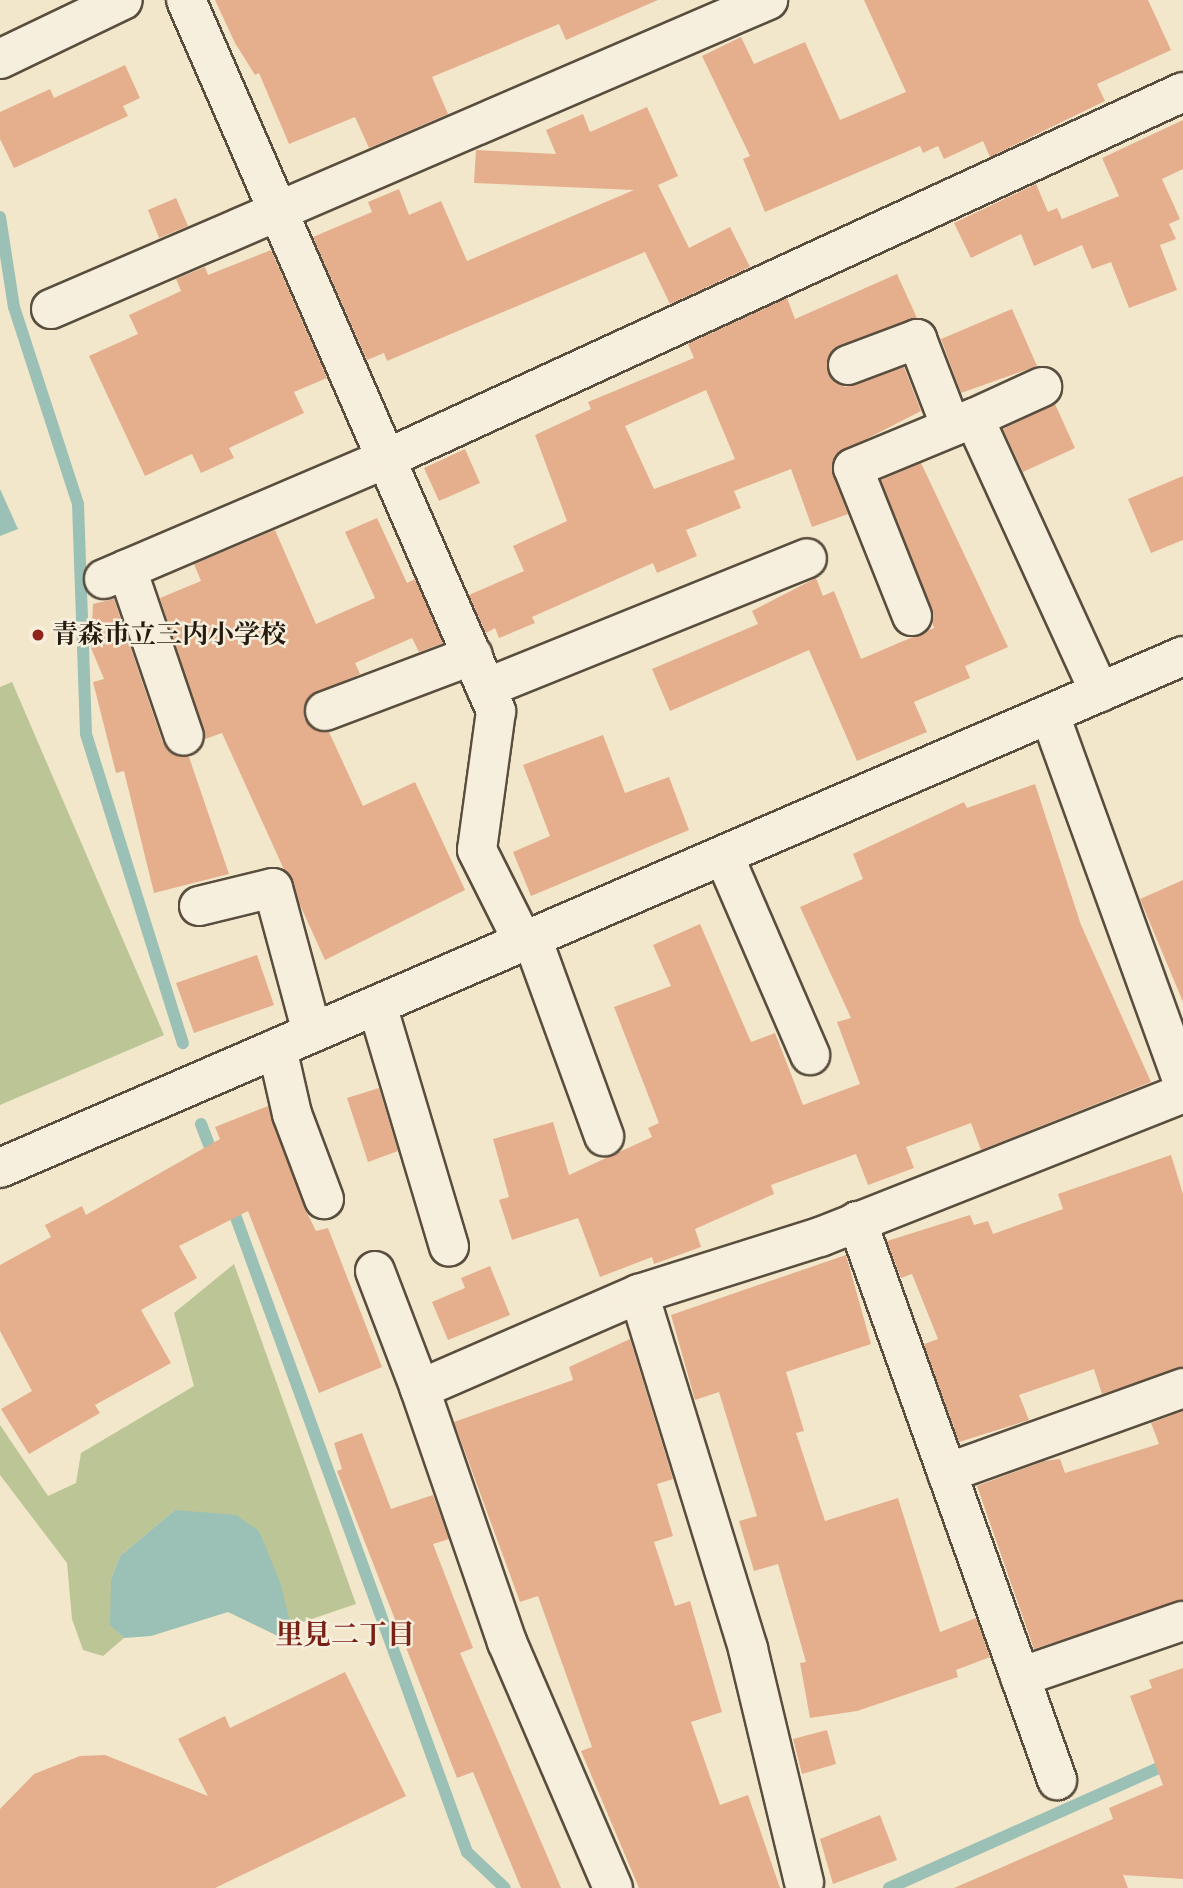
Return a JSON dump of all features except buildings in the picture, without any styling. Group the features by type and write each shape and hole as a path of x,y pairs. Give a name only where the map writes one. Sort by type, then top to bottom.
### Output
{"street":[{"path":"0,59 123,0"},
{"path":"186,0 282,212 496,710 477,850 528,940 604,1136"},
{"path":"51,309 282,212 768,0"},
{"path":"184,736 115,574 388,458 1183,92"},
{"path":"848,365 917,339 963,422 1100,693"},
{"path":"912,616 853,468 1042,387"},
{"path":"326,711 479,671 807,558"},
{"path":"0,1168 1183,656"},
{"path":"1050,715 1183,1083"},
{"path":"723,856 810,1055"},
{"path":"199,906 273,888 312,1033"},
{"path":"377,1005 449,1246"},
{"path":"277,1048 292,1114 324,1199"},
{"path":"420,1390 639,1294 857,1221 1183,1093"},
{"path":"857,1221 1057,1780"},
{"path":"375,1271 420,1390 507,1642 613,1888"},
{"path":"639,1294 748,1650 804,1882"},
{"path":"947,1473 1183,1388"},
{"path":"1020,1677 1183,1621"}],"green space":[{"path":"12,682 164,1035 0,1105 0,687"},
{"path":"234,1264 356,1604 291,1626 259,1531 175,1510 120,1556 111,1579 111,1625 124,1638 103,1656 83,1650 72,1619 67,1563 0,1475 0,1425 48,1496 76,1483 81,1453 194,1386 174,1313"}],"water":[{"path":"0,489 18,529 0,536"},
{"path":"175,1510 236,1515 259,1531 280,1582 291,1626 286,1640 228,1612 151,1636 124,1638 110,1625 111,1579 120,1556"}],"waterway":[{"path":"0,217 14,307 78,504 86,734 183,1043"},
{"path":"201,1124 215,1161"},
{"path":"230,1201 467,1852 505,1888"},
{"path":"889,1888 1183,1757"}],"place":[{"name":"青森市立三内小学校","path":"38,635"}],"district":[{"name":"里見二丁目","path":"345,1635"}]}
